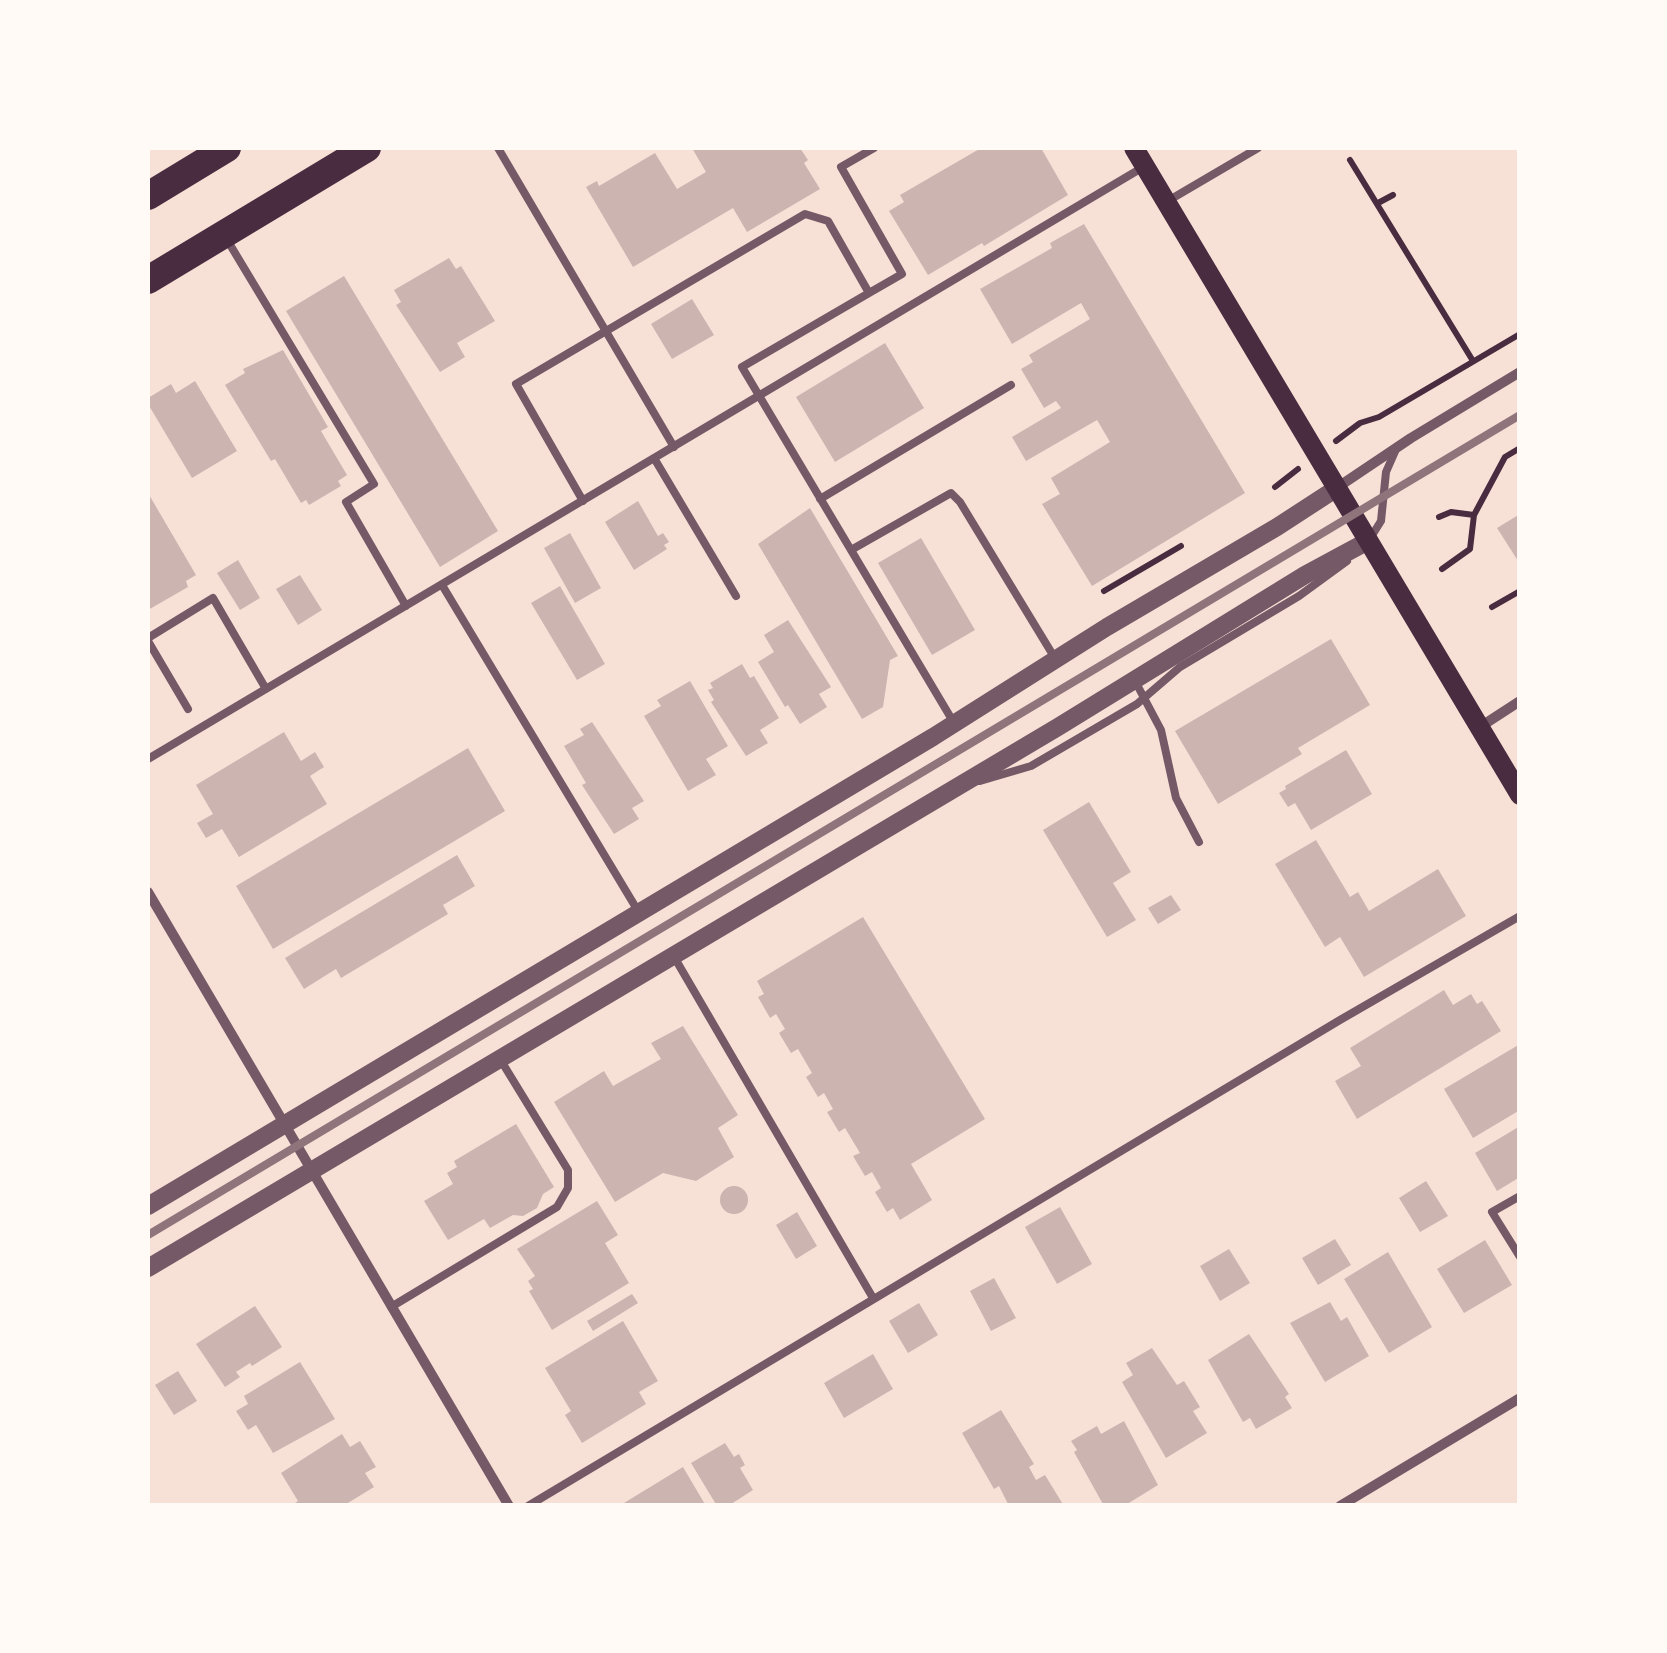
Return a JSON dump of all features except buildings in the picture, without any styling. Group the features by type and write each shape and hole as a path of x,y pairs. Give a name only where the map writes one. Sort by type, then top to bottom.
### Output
{"highway":[{"path":"150,197 227,148"},
{"path":"148,280 367,148"}],"main road":[{"path":"1134,148 1520,796"}],"street":[{"path":"148,1206 1278,528 1398,447 1520,372"},
{"path":"148,1268 1305,575 1368,541"},
{"path":"1479,727 1520,701"},
{"path":"148,892 509,1506"},
{"path":"1340,1506 1520,1398"}],"lane":[{"path":"498,148 674,447"},
{"path":"874,148 841,167 902,274 742,367 954,723"},
{"path":"1166,202 1258,148"},
{"path":"148,759 1145,166"},
{"path":"584,500 516,384 804,214 828,222 868,293"},
{"path":"224,233 374,484 346,502 406,606"},
{"path":"820,499 1011,385"},
{"path":"947,792 1031,766 1145,698 1180,667 1299,596 1368,541 1381,522 1386,472 1398,447"},
{"path":"654,458 736,596"},
{"path":"850,550 951,493 1056,660"},
{"path":"442,584 640,914"},
{"path":"188,709 148,640 213,598 266,689"},
{"path":"1134,679 1161,730 1176,798 1199,842"},
{"path":"528,1506 1520,916"},
{"path":"673,956 873,1298"},
{"path":"391,1307 548,1214 568,1188 568,1170 500,1058"},
{"path":"1520,1196 1492,1212 1520,1257"}],"path":[{"path":"1350,160 1473,362"},
{"path":"1378,203 1393,194"},
{"path":"1360,424 1379,417 1520,334"},
{"path":"1442,568 1470,550 1474,515 1505,457 1520,448"},
{"path":"1439,518 1451,512 1474,515"},
{"path":"1104,591 1182,546"},
{"path":"1492,607 1520,592"}],"railway":[{"path":"148,1235 1520,415"}]}
